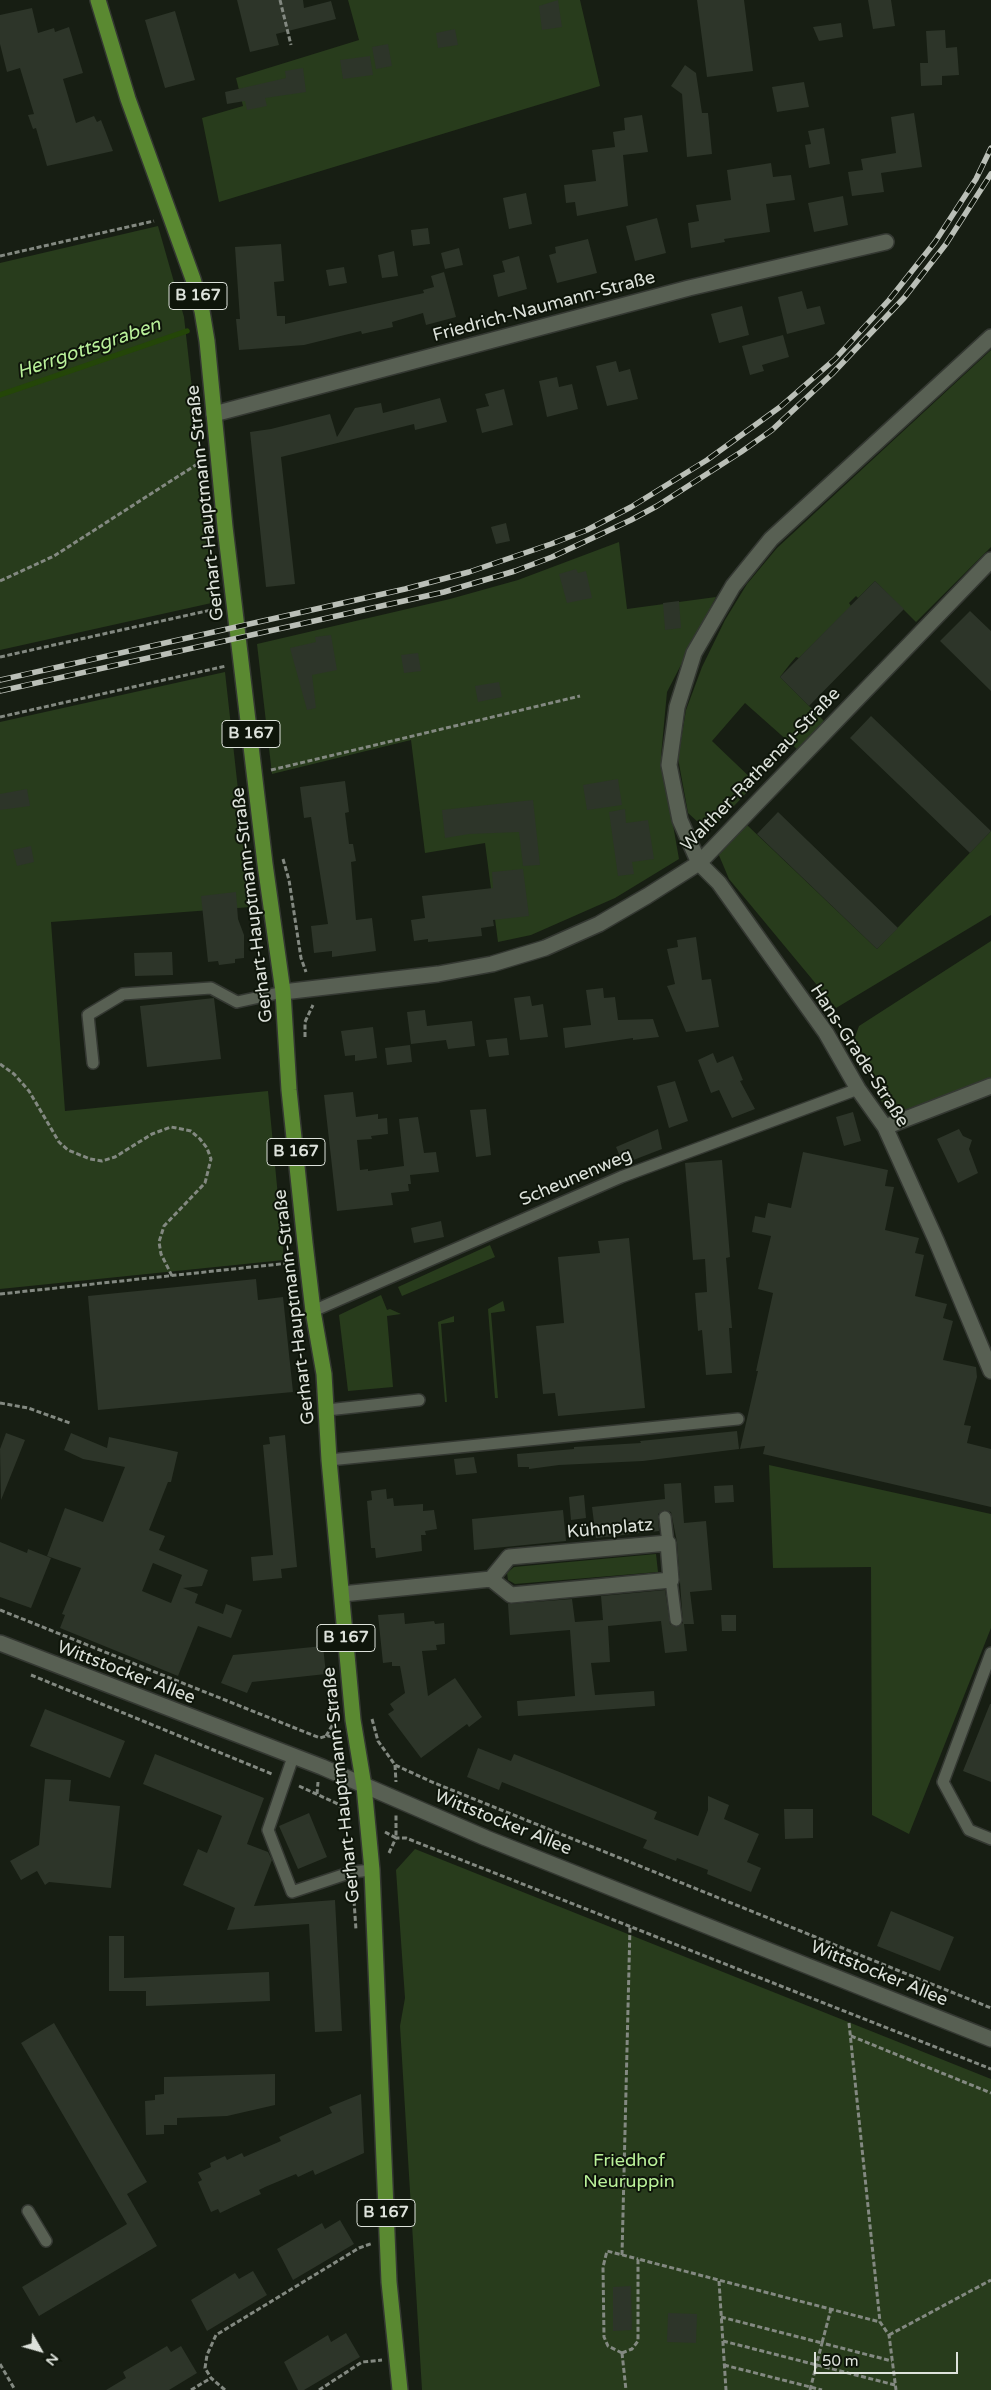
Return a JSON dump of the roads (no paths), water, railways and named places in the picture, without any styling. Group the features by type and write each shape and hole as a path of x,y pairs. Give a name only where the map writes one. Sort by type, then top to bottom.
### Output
{"main road":[{"name":"Gerhart-Hauptmann-Straße","path":"98,0 128,99 178,236 202,311 265,864 284,992 289,1090 313,1311 324,1374 329,1460 353,1720 364,1786 372,1870 388,2282 400,2390"}],"street":[{"name":"Friedrich-Naumann-Straße","path":"214,414 689,288 886,242"},
{"path":"699,863 680,820 669,765 677,707 694,653 733,586 771,539 991,337"},
{"name":"Walther-Rathenau-Straße","path":"284,992 438,974 492,964 545,948 599,924 699,863 991,560"},
{"name":"Hans-Grade-Straße","path":"699,863 720,883 826,1033 858,1089 885,1127 936,1240 991,1371"},
{"path":"885,1127 991,1086"},
{"name":"Kühnplatz","path":"492,1579 509,1557 668,1543 672,1580"},
{"path":"342,1594 492,1579 511,1594 672,1580"},
{"name":"Wittstocker Allee","path":"0,1643 293,1757 486,1838 991,2039"}],"lane":[{"path":"94,1063 88,1015 123,994 211,988 237,1002 284,992"},
{"name":"Scheunenweg","path":"313,1311 621,1177 858,1089"},
{"path":"327,1410 419,1400"},
{"path":"329,1460 738,1419"},
{"path":"665,1516 668,1543"},
{"path":"672,1580 676,1620"},
{"path":"991,1653 943,1782 969,1830 991,1839"},
{"path":"293,1757 268,1830 292,1892 352,1872 372,1870"},
{"path":"28,2211 46,2241"}],"waterway":[{"name":"Herrgottsgraben","path":"0,395 187,331"}],"railway":[{"path":"0,680 405,589 469,572 587,530 631,507 707,460 780,407 835,359 889,300 935,242 976,179 991,148"},
{"path":"0,691 444,592 515,571 552,557 631,520 657,506 772,430 832,374 904,298 946,244 991,174"}],"park label":[{"name":"Friedhof Neuruppin","path":"629,2171"}]}
